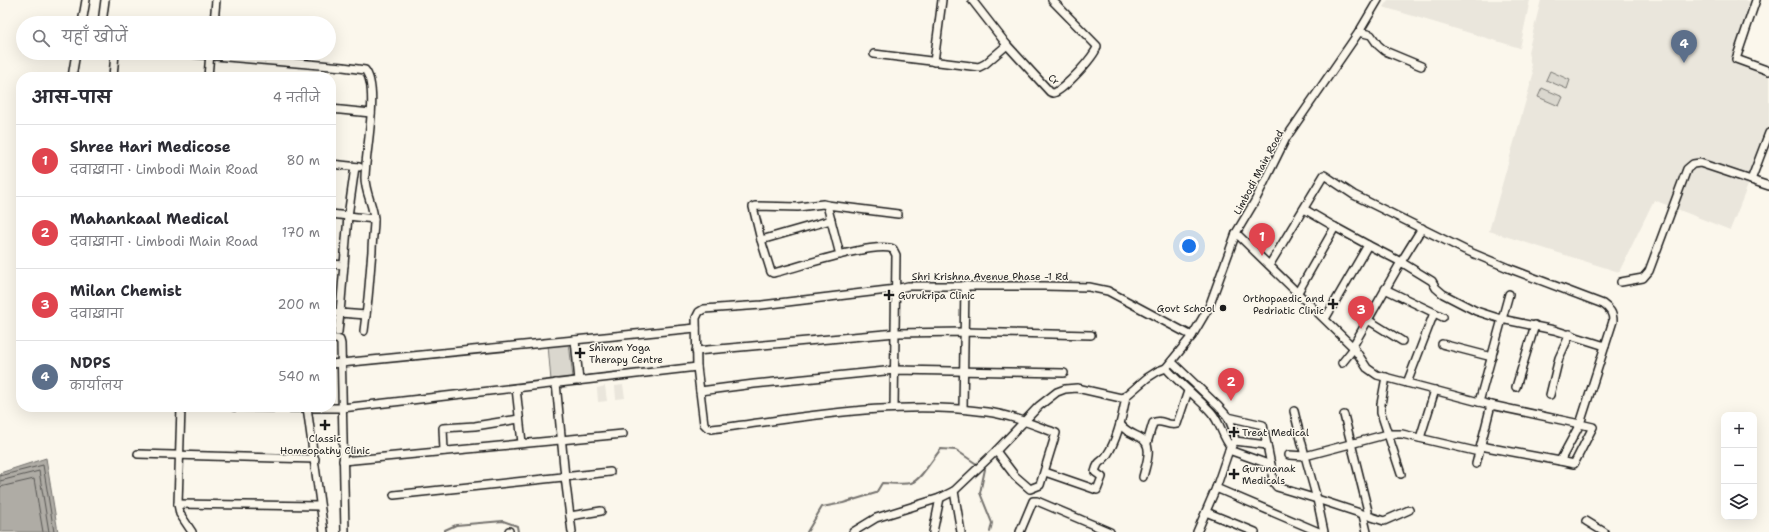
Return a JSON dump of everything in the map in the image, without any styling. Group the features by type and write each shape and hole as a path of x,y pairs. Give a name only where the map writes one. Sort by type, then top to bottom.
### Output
{"street":[{"path":"83,16 86,0"},
{"path":"103,16 105,0"},
{"path":"215,16 216,0"},
{"path":"934,62 942,0"},
{"name":"Cr","path":"972,0 1007,45 1050,92 1057,93 1092,56 1097,46 1052,0"},
{"name":"Limbodi Main Road","path":"1126,396 1147,378 1166,368 1192,336 1209,307 1236,233 1255,201 1286,138 1359,32 1378,0"},
{"path":"1756,0 1736,59 1769,71"},
{"path":"1359,32 1371,35 1378,45 1385,51 1421,66"},
{"path":"874,54 979,67 985,64 1007,45"},
{"path":"73,72 75,60"},
{"path":"113,72 114,60"},
{"path":"208,72 210,60"},
{"path":"262,60 366,70 369,75 372,87 366,168 366,189 374,219 364,331"},
{"path":"336,110 371,113"},
{"path":"1751,180 1769,133"},
{"path":"1621,282 1643,278 1649,271 1687,169 1693,164 1700,163 1769,186"},
{"path":"336,165 366,168"},
{"path":"338,332 348,216 355,167"},
{"path":"1270,264 1324,175 1354,195 1465,250 1603,304 1609,308 1613,315 1613,321 1605,346 1580,424 1560,461"},
{"path":"898,214 823,204 798,208 755,206 753,210 771,272 773,273 840,255 879,247 887,246 893,249 896,255 894,408 908,407 963,409 1002,415 1056,433 1040,485 1030,489 1015,476 996,451"},
{"path":"826,205 840,255"},
{"path":"1304,209 1401,262 1432,281 1436,288 1443,294 1476,311 1501,319 1535,325 1570,334 1605,346"},
{"path":"336,215 374,219"},
{"path":"761,240 831,220"},
{"path":"1298,292 1335,227"},
{"path":"1342,363 1354,347 1385,289 1422,228"},
{"path":"1236,233 1270,264 1354,347 1367,368 1372,372 1491,405 1593,427 1574,464 1480,449 1402,434 1388,434 1305,456 1289,455"},
{"path":"1325,319 1368,245"},
{"path":"336,264 344,265"},
{"name":"Shri Krishna Avenue Phase -1 Rd","path":"894,408 712,429 707,427 704,424 697,367 696,318 699,312 704,310 762,305 920,285 1089,287 1108,291 1192,336"},
{"path":"963,409 965,285"},
{"path":"1385,289 1443,317"},
{"path":"1479,402 1509,294"},
{"path":"336,313 366,315"},
{"path":"1407,382 1434,313"},
{"path":"1368,320 1402,341"},
{"path":"1516,387 1535,325"},
{"path":"336,364 696,328"},
{"path":"696,351 896,333 965,332 1090,335"},
{"path":"1550,395 1559,358 1570,334"},
{"path":"336,339 340,340 342,363 345,532"},
{"path":"575,340 579,381"},
{"path":"1442,344 1492,358"},
{"path":"1172,362 1218,406 1228,417 1233,429 1232,446 1197,532"},
{"path":"336,408 697,367"},
{"path":"1166,368 1211,412 1219,422 1226,441 1232,446 1271,465"},
{"path":"700,391 895,370 1064,373"},
{"path":"1386,377 1380,404 1381,413 1402,474"},
{"path":"556,383 572,532"},
{"path":"516,388 522,443"},
{"path":"853,532 876,518 940,498 954,491 996,451 1039,406 1057,392 1065,389 1077,388 1121,398 1126,396"},
{"path":"1420,438 1435,390"},
{"path":"1143,478 1148,453 1147,443 1153,423 1160,421 1173,425 1177,424 1188,391"},
{"path":"1045,472 1098,490 1102,477 1095,472 1098,462 1107,456 1120,424 1126,396"},
{"path":"1476,464 1491,405"},
{"path":"1294,411 1324,532"},
{"path":"181,412 178,504 180,514 190,531"},
{"path":"310,412 324,532"},
{"path":"1344,415 1365,513 1367,532"},
{"path":"1228,417 1263,425 1273,482 1277,487 1365,513 1384,521 1409,510"},
{"path":"444,451 443,428 475,426 519,419"},
{"path":"1120,424 1126,431 1144,439 1147,443"},
{"path":"343,461 623,434"},
{"path":"1232,446 1267,445"},
{"path":"138,454 315,459"},
{"path":"394,495 610,472"},
{"path":"1216,488 1319,532"},
{"path":"954,491 961,532"},
{"path":"933,532 940,498"},
{"path":"1020,532 1034,501 1110,532"},
{"path":"178,504 320,506"},
{"path":"570,516 601,512"},
{"path":"1206,512 1238,529 1255,532"},
{"path":"1586,521 1604,532"}],"shaded area":[{"path":"1388,0 1530,0 1520,48 1383,7"},
{"path":"1541,0 1745,0 1755,3 1736,59 1769,71 1769,133 1730,230 1654,200 1619,272 1489,231 1533,75 1528,52"},
{"path":"1550,71 1570,80 1567,89 1546,80"},
{"path":"1542,88 1563,97 1559,106 1538,97"},
{"path":"569,343 573,378 551,381 548,345"},
{"path":"623,385 625,398 616,399 615,386"},
{"path":"605,386 607,401 598,402 597,388"}],"water":[{"path":"46,458 58,532 0,532 0,473"}],"waterway":[{"path":"807,532 822,507 843,503 876,493 882,483 904,484 915,481 919,478 941,449 956,450 978,465"},
{"path":"982,467 985,469 980,493 992,523 990,532"},
{"path":"445,532 445,530 456,525 503,521 517,526 518,532"}],"place":[{"name":"NDPS","path":"1684,63"},
{"name":"Shree Hari Medicose","path":"1262,256"},
{"name":"Gurukripa Clinic","path":"889,295"},
{"name":"Orthopaedic and Pedriatic Clinic","path":"1333,304"},
{"name":"Govt School","path":"1223,308"},
{"name":"Milan Chemist","path":"1361,329"},
{"name":"Shivam Yoga Therapy Centre","path":"580,353"},
{"name":"Mahankaal Medical","path":"1231,401"},
{"name":"Classic Homeopathy Clinic","path":"325,425"},
{"name":"Treat Medical","path":"1234,432"},
{"name":"Gurunanak Medicals","path":"1234,474"}]}
